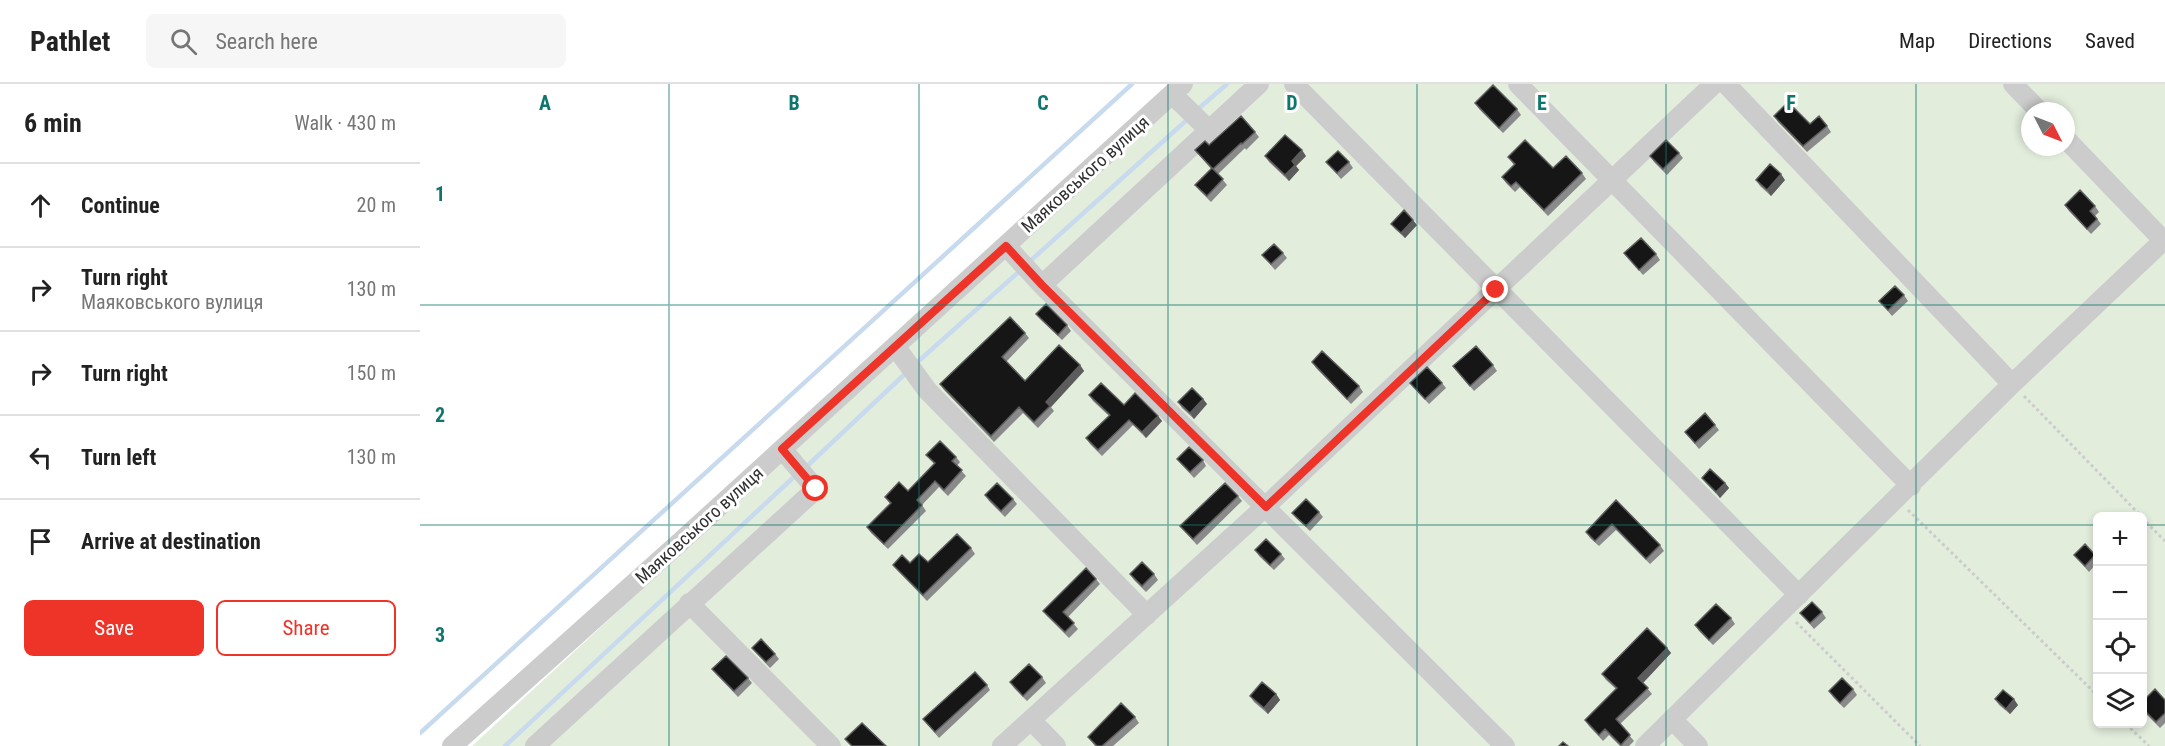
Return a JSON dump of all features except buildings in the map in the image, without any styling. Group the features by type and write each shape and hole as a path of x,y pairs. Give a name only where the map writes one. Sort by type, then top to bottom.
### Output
{"street":[{"path":"1042,285 1259,84"},
{"path":"1294,84 1799,595"},
{"path":"1518,84 1613,180 1904,492"},
{"path":"1002,746 1266,507 1714,84"},
{"path":"1726,84 2012,384"},
{"path":"2013,84 2030,102"},
{"path":"1178,89 1209,130"},
{"name":"Маяковського вулиця","path":"452,746 787,455 895,346 1178,89"},
{"path":"1645,746 2012,384 2164,239 2075,148"},
{"path":"1006,246 1042,285 1505,746"},
{"path":"895,346 927,390 1147,615"},
{"path":"535,746 816,489 787,455"},
{"path":"689,603 831,746"},
{"path":"1672,719 1698,746"},
{"path":"1030,720 1056,746"}],"path":[{"path":"2012,384 2137,512"},
{"path":"1904,492 2093,692"},
{"path":"2147,522 2165,542"},
{"path":"1784,609 1920,746"},
{"path":"2131,728 2149,746"}],"green space":[{"path":"1189,84 2165,84 2165,746 472,746"}],"waterway":[{"path":"420,733 1132,84"},
{"path":"1197,110 1227,84"},
{"path":"1028,263 1189,118"},
{"path":"914,365 1022,269"},
{"path":"805,468 908,371"},
{"path":"505,746 796,475"}],"route":[{"path":"816,489 782,449 1006,246 1042,285 1266,507 1496,290"}]}
